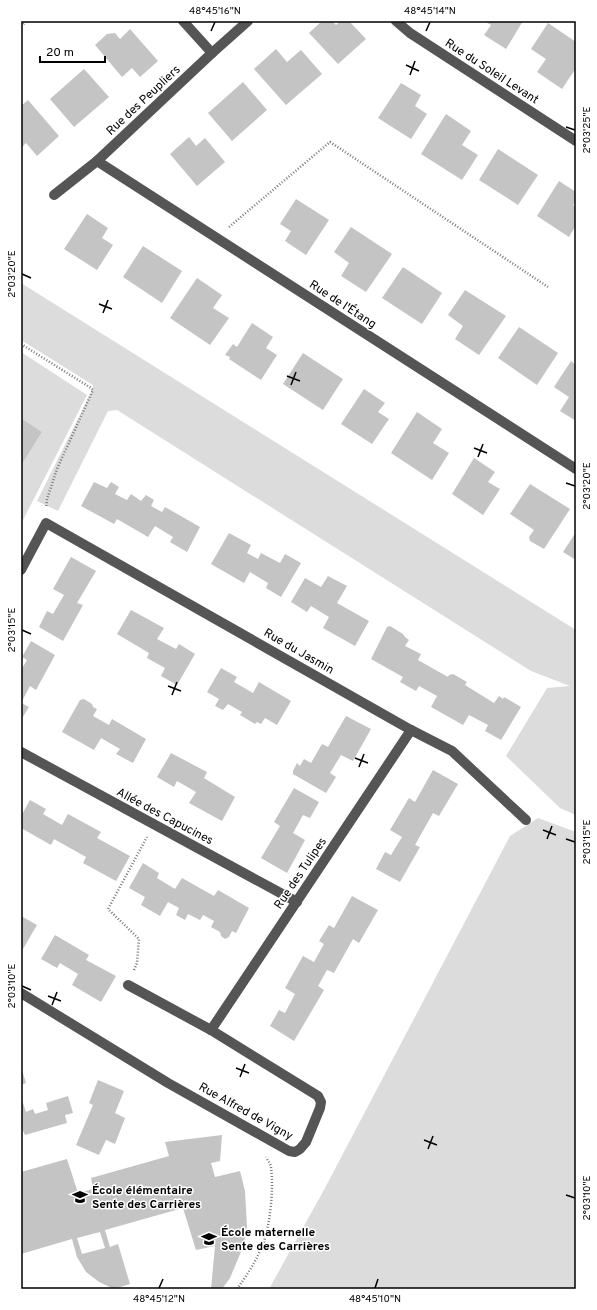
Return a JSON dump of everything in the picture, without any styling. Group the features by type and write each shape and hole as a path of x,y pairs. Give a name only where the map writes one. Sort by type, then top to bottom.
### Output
{"street":[{"path":"183,21 212,53"},
{"name":"Rue des Peupliers","path":"54,195 97,160 248,21"},
{"name":"Rue du Soleil Levant","path":"396,21 410,33 576,141"},
{"name":"Rue de l'Étang","path":"97,160 576,469"},
{"name":"Rue du Jasmin","path":"21,570 46,523 411,730 452,751 526,820"},
{"name":"Rue des Tulipes","path":"211,1030 411,730"},
{"name":"Allée des Capucines","path":"21,752 297,902"},
{"path":"128,985 211,1030"},
{"name":"Rue Alfred de Vigny","path":"21,994 168,1083 289,1151 295,1152 300,1149 306,1142 320,1108 321,1102 318,1096 211,1030"}],"path":[{"path":"21,26 27,21"},
{"path":"216,238 330,142 548,287"},
{"path":"21,344 93,390 57,469 46,511"},
{"path":"128,985 137,963 139,939 108,910 154,824"},
{"path":"237,1289 246,1278 264,1244 272,1187 271,1166 264,1155"}],"shaded area":[{"path":"21,283 576,630 576,815 560,808 506,756 547,688 570,686 531,671 117,410 108,411 58,511 37,501 93,389 93,385 21,340"},
{"path":"21,352 87,395 21,524 21,466 42,432 21,418"},
{"path":"538,818 576,832 576,1289 269,1289 325,1188 510,836"}],"building":[{"path":"322,21 332,21 336,25 341,21 349,21 366,39 338,64 309,33"},
{"path":"484,21 523,21 506,49 484,35 491,25"},
{"path":"548,23 576,42 576,68 562,89 537,72 546,59 531,49"},
{"path":"130,29 158,61 140,77 132,68 122,77 95,45 107,34 115,33 120,39"},
{"path":"276,49 287,62 301,50 322,74 286,105 254,69"},
{"path":"84,69 109,97 74,127 50,99"},
{"path":"243,82 267,110 232,141 208,113"},
{"path":"401,83 421,95 415,106 427,114 411,139 378,118"},
{"path":"28,100 59,136 37,156 26,143 21,148 21,106"},
{"path":"446,114 471,131 462,145 478,155 462,180 421,154"},
{"path":"189,137 196,146 205,138 225,162 197,186 170,154"},
{"path":"498,149 538,175 518,205 479,180"},
{"path":"559,181 576,192 576,200 573,205 576,207 576,225 569,237 537,216"},
{"path":"296,199 329,220 306,255 285,241 291,231 280,224"},
{"path":"87,214 108,228 102,238 113,245 97,270 64,249"},
{"path":"351,227 392,254 366,292 341,276 349,263 334,252"},
{"path":"143,246 182,271 162,303 123,277"},
{"path":"403,267 442,293 422,324 382,298"},
{"path":"197,278 222,295 213,308 229,318 210,345 170,318"},
{"path":"465,290 506,316 479,355 455,339 463,326 448,315"},
{"path":"252,323 273,337 266,348 277,355 261,380 229,359 230,357 225,355 233,344 237,347"},
{"path":"519,327 558,353 537,385 498,358"},
{"path":"303,353 343,379 323,410 283,384"},
{"path":"571,361 576,365 576,421 560,411 569,397 554,387"},
{"path":"364,389 385,403 378,412 389,419 372,444 341,424"},
{"path":"417,412 442,429 433,443 449,453 432,480 391,453"},
{"path":"21,418 42,432 21,466"},
{"path":"474,458 495,472 488,482 500,489 483,515 452,494"},
{"path":"94,482 107,488 111,482 119,487 115,494 127,500 131,494 141,501 146,495 154,500 151,506 162,512 165,507 200,527 187,552 170,542 173,537 155,526 148,537 117,519 114,524 81,506"},
{"path":"530,484 570,509 544,549 530,541 529,537 534,530 510,514"},
{"path":"576,532 576,560 563,552"},
{"path":"229,533 251,545 247,553 258,559 261,553 280,563 285,554 301,563 281,597 266,588 268,583 250,572 244,583 211,564"},
{"path":"71,557 96,571 77,603 83,605 63,641 39,627 47,611 53,614 64,595 53,589"},
{"path":"328,576 347,586 337,603 369,621 355,646 323,628 329,617 311,606 307,612 291,602 305,578 321,587"},
{"path":"131,610 164,628 157,639 176,649 179,644 195,654 177,685 161,676 165,668 147,658 149,653 117,634"},
{"path":"390,626 403,634 409,640 405,646 421,654 418,660 448,677 449,675 453,674 467,682 465,685 494,703 499,696 503,699 504,697 521,707 501,740 485,731 488,725 469,715 463,725 431,707 437,696 419,686 416,691 400,682 403,677 371,659 387,627"},
{"path":"31,641 55,655 36,690 30,686 21,703 21,670 27,660 22,657"},
{"path":"221,668 237,677 234,682 253,693 259,682 291,701 277,725 265,718 261,724 257,722 255,724 240,715 242,712 228,704 223,710 215,706 219,699 207,692"},
{"path":"84,699 97,709 93,716 109,725 112,719 146,739 133,763 116,754 120,749 101,738 94,750 62,732 80,700"},
{"path":"21,703 29,707 21,720"},
{"path":"346,716 371,729 353,761 341,755 330,773 336,777 326,793 293,774 293,771 297,763 300,766 304,759 311,763 322,744 328,747"},
{"path":"171,753 207,772 204,778 235,797 222,821 189,803 196,792 177,781 174,787 157,777"},
{"path":"433,770 458,784 439,816 433,813 415,845 420,847 400,882 376,869 385,852 391,855 402,837 390,830 409,798 415,802"},
{"path":"294,788 319,802 310,818 303,815 293,833 305,840 287,873 261,858 280,826 274,822"},
{"path":"30,800 46,809 43,814 62,825 68,814 101,832 97,838 130,856 116,881 83,863 86,857 54,839 51,845 21,828 21,816"},
{"path":"143,863 159,873 157,878 175,889 182,878 214,896 218,890 249,908 236,933 232,931 229,937 225,939 221,936 220,932 211,927 214,921 203,915 200,920 188,914 185,920 176,915 179,908 168,902 160,916 141,905 145,897 129,888"},
{"path":"352,896 378,910 359,943 353,939 334,973 327,970 318,986 324,990 294,1041 270,1026 279,1010 285,1013 295,994 285,988 303,956 314,962 324,944 319,941 329,925 334,928"},
{"path":"21,916 37,925 23,949 21,948"},
{"path":"55,935 89,955 86,960 116,976 101,1002 72,985 78,974 60,963 57,968 41,959"},
{"path":"21,1067 26,1083 21,1085"},
{"path":"98,1080 124,1091 115,1113 125,1118 115,1144 106,1140 99,1155 76,1145 93,1105 89,1103"},
{"path":"68,1096 73,1113 65,1115 67,1123 25,1135 21,1127 21,1097 26,1112 33,1109 35,1114 48,1110 46,1103"},
{"path":"222,1135 220,1161 211,1163 215,1177 240,1171 245,1191 247,1227 243,1247 230,1278 222,1289 211,1289 215,1246 196,1250 183,1208 105,1230 110,1247 118,1244 130,1284 114,1289 99,1282 86,1272 77,1257 72,1239 21,1254 21,1172 67,1159 78,1193 93,1189 91,1178 169,1156 165,1142","holes":["100,1232 105,1248 82,1254 77,1238"]}],"place":[{"name":"École élémentaire Sente des Carrières","path":"80,1197"},
{"name":"École maternelle Sente des Carrières","path":"209,1239"}]}
